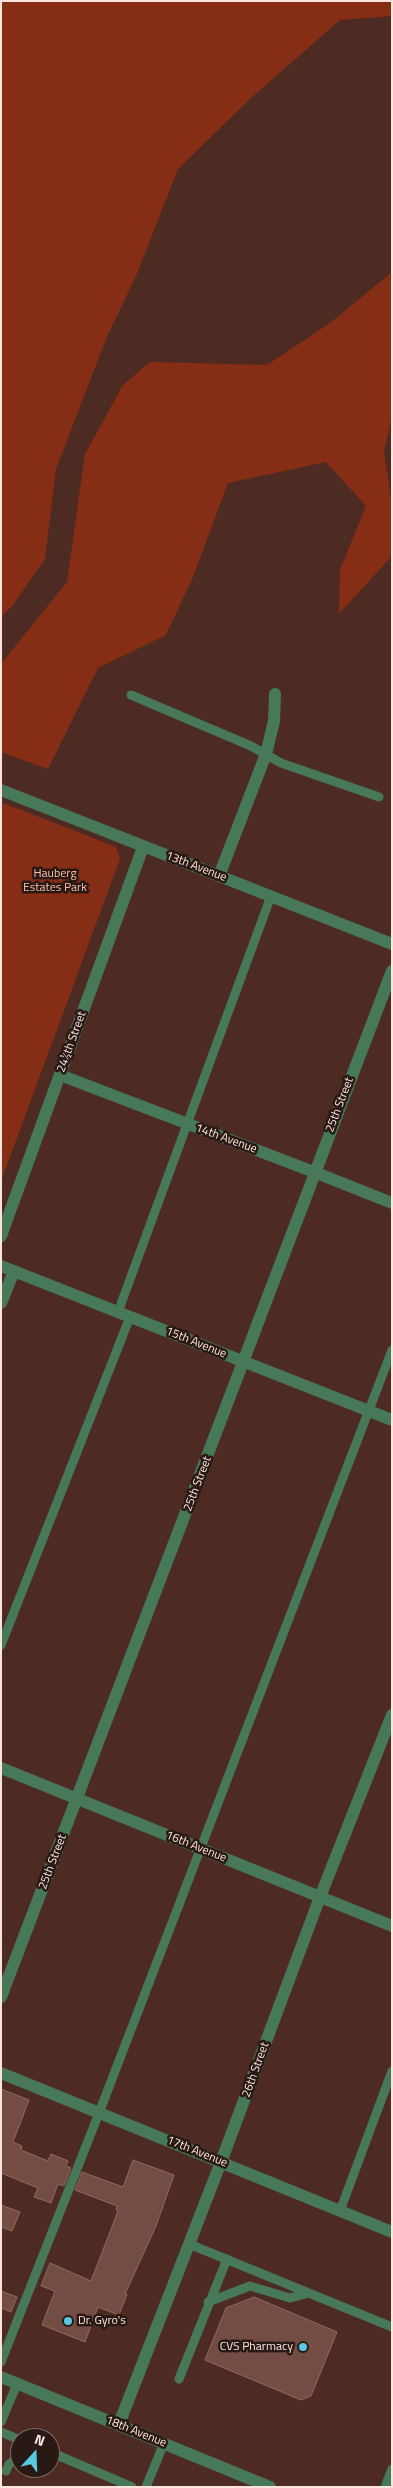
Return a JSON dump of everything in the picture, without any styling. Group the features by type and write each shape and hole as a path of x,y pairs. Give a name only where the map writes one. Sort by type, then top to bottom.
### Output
{"street":[{"path":"219,876 266,754 274,721 275,694"},
{"name":"13th Avenue","path":"1,790 392,944"},
{"name":"24½th Street","path":"1,1236 143,847"},
{"name":"25th Street","path":"1,1997 78,1799 392,970"},
{"name":"14th Avenue","path":"60,1075 392,1203"},
{"name":"15th Avenue","path":"1,1266 392,1420"},
{"path":"1,1304 14,1271"},
{"name":"26th Street","path":"119,2424 222,2162 320,1897 392,1715"},
{"name":"16th Avenue","path":"1,1768 392,1926"},
{"name":"17th Avenue","path":"1,2073 392,2232"},
{"name":"18th Avenue","path":"1,2377 270,2487"}],"lane":[{"path":"131,695 266,754 281,763 379,797"},
{"path":"1,1645 124,1314 186,1124 271,896"},
{"path":"1,2362 99,2113 199,1848 370,1411 392,1350"},
{"path":"340,2211 392,2071"},
{"path":"190,2244 392,2327"},
{"path":"179,2379 208,2302 227,2259"},
{"path":"208,2302 250,2286 290,2298 309,2293"},
{"path":"1,2422 18,2384"},
{"path":"146,2487 164,2443"},
{"path":"60,2457 132,2487"},
{"path":"6,2471 10,2463"},
{"path":"385,2487 392,2469"}],"green space":[{"path":"1,1 392,1 392,16 340,20 250,99 178,169 136,276 106,339 56,469 45,559 13,605 1,617"},
{"path":"392,272 392,417 384,451 392,505 392,556 339,614 340,570 366,506 326,462 228,483 193,577 166,635 98,668 48,769 1,752 1,664 67,582 85,454 123,385 150,362 267,365 330,323"},
{"name":"Hauberg Estates Park","path":"1,802 116,847 120,859 1,1181"}],"building":[{"path":"1,2089 29,2100 13,2142 22,2146 21,2150 48,2161 51,2154 68,2161 66,2166 71,2168 64,2186 58,2184 51,2203 34,2197 38,2188 1,2173"},
{"path":"133,2160 174,2175 156,2226 125,2294 127,2294 119,2315 98,2307 85,2342 42,2325 55,2291 41,2286 50,2263 91,2281 118,2211 116,2210 117,2206 75,2190 82,2172 123,2187"},
{"path":"1,2205 20,2212 12,2231 1,2227"},
{"path":"1,2291 17,2297 11,2312 1,2308"},
{"name":"CVS Pharmacy","path":"254,2297 337,2332 311,2396 301,2400 205,2360 226,2308"}],"place":[{"name":"Dr. Gyro's","path":"68,2321"},
{"name":"CVS Pharmacy","path":"303,2347"}]}
